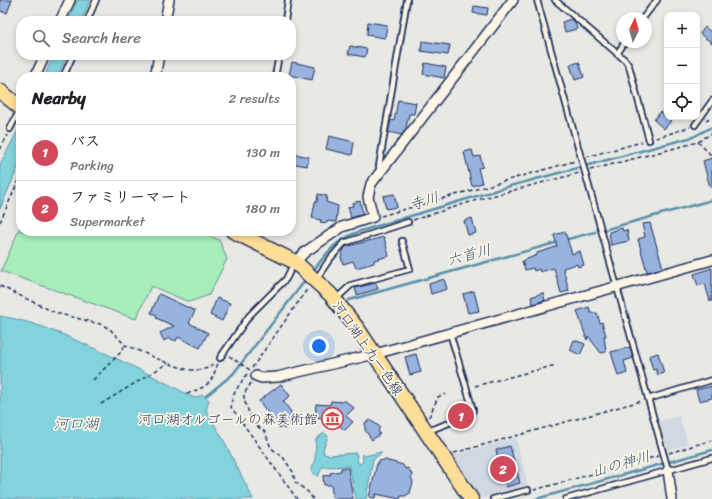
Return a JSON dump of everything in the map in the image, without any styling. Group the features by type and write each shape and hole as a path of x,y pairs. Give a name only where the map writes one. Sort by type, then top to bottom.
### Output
{"main road":[{"path":"0,91 16,104"},
{"name":"河口湖上九一色線","path":"247,236 298,264 313,281 335,300 426,426 443,457 471,499"}],"street":[{"path":"62,16 70,0"},
{"path":"166,16 169,0"},
{"path":"298,264 305,252 342,227 373,217 368,197 371,184 513,0"},
{"path":"37,72 43,60"},
{"path":"156,72 158,60"},
{"path":"253,373 262,378 277,376 375,354 712,260"},
{"path":"667,469 672,499"}],"lane":[{"path":"89,16 96,0"},
{"path":"286,16 288,0"},
{"path":"380,171 379,166 407,0"},
{"path":"537,0 667,469"},
{"path":"555,0 625,60 629,66 649,140"},
{"path":"648,12 657,0"},
{"path":"617,54 622,48"},
{"path":"65,72 71,60"},
{"path":"276,72 278,60"},
{"path":"695,125 712,101"},
{"path":"10,129 16,118"},
{"path":"313,281 344,243 408,222"},
{"path":"335,300 351,285 410,269 402,241"},
{"path":"222,356 249,316 286,279 291,267 298,264"},
{"path":"426,426 471,414 472,410 450,333"},
{"path":"648,398 712,380"},
{"path":"566,499 667,469 712,458"},
{"path":"494,499 528,490"}],"path":[{"path":"373,217 582,160 695,125"},
{"path":"0,149 10,129"},
{"path":"408,222 480,199 585,170 698,142 712,133"},
{"path":"698,142 712,156"},
{"path":"0,222 16,186"},
{"path":"297,499 231,408 231,401 235,393 253,373 313,281"},
{"path":"0,286 56,313 100,324 110,329 126,346 189,370 209,368 222,356"},
{"path":"93,380 126,346"},
{"path":"222,356 253,373"},
{"path":"186,394 205,387 210,383 222,356"},
{"path":"101,404 168,363"},
{"path":"475,386 556,365"},
{"path":"253,373 244,394 251,420 264,432 271,448 283,457 293,472 296,482 308,492 313,499"},
{"path":"426,426 438,397 446,394"},
{"path":"443,457 648,398"},
{"path":"528,490 664,456 712,440"}],"shaded area":[{"path":"679,416 688,444 668,450 659,421"},
{"path":"516,438 528,487 480,499 452,456"}],"green space":[{"path":"16,236 210,236 219,240 227,259 209,295 189,302 151,286 136,319 1,271"}],"water":[{"path":"77,0 90,0 83,16 70,16"},
{"path":"52,60 65,60 59,72 46,72"},
{"path":"16,134 16,172 0,209 0,164"},
{"name":"河口湖","path":"0,316 28,322 56,332 109,355 194,398 202,395 209,400 206,410 223,439 253,499 0,499"},
{"path":"324,433 328,436 323,449 324,454 356,453 358,463 360,464 363,461 362,454 365,456 381,452 381,454 373,459 366,499 356,499 349,466 322,467 318,477 311,471 315,459 316,439"}],"building":[{"path":"0,0 12,0 7,13 0,11"},
{"path":"474,6 488,8 487,15 473,13"},
{"path":"571,19 575,22 577,29 565,32 562,22"},
{"path":"368,22 387,25 385,38 367,35"},
{"path":"705,27 712,33 712,43 700,34"},
{"path":"422,41 450,45 448,55 421,51"},
{"path":"350,46 367,49 365,57 348,54"},
{"path":"292,62 315,67 312,80 296,77 296,72 290,72"},
{"path":"579,62 584,77 575,80 570,65"},
{"path":"425,63 446,67 444,78 423,74"},
{"path":"398,100 416,103 414,114 409,114 406,128 402,135 388,132 391,120 394,121"},
{"path":"660,112 664,115 664,120 671,121 664,129 654,120"},
{"path":"329,136 354,142 352,155 326,149"},
{"path":"472,150 474,157 480,156 483,167 478,168 482,183 472,186 464,152"},
{"path":"296,154 309,157 307,166 296,164"},
{"path":"712,158 712,186 710,187 703,161"},
{"path":"318,194 327,196 326,202 338,206 336,222 320,222 321,220 312,218"},
{"path":"394,194 397,207 386,209 383,196"},
{"path":"360,201 363,214 351,218 348,207 353,206 352,203"},
{"path":"472,218 476,233 468,235 464,221"},
{"path":"650,223 663,268 647,272 638,239 645,237 642,224"},
{"path":"622,228 623,231 627,230 629,241 611,245 609,232"},
{"path":"565,232 572,254 580,251 584,265 578,267 577,264 563,268 569,291 561,293 554,268 540,272 539,269 534,271 533,268 525,270 522,261 537,255 537,253 557,246 554,235"},
{"path":"384,237 389,256 374,260 374,263 356,268 353,261 343,264 341,257 345,247"},
{"path":"712,268 712,301 710,301 705,284 698,286 694,274"},
{"path":"444,279 447,289 431,294 429,284"},
{"path":"376,283 378,289 357,295 355,288"},
{"path":"474,291 479,311 468,313 463,294"},
{"path":"543,293 545,300 533,304 531,297"},
{"path":"159,294 195,311 189,323 208,333 200,348 178,337 176,341 169,338 164,341 160,333 174,326 156,318 157,315 151,313"},
{"path":"217,298 230,303 222,321 210,315"},
{"path":"589,307 591,313 597,313 600,323 602,322 606,336 604,336 606,352 601,353 588,336 587,340 577,311"},
{"path":"574,340 585,344 580,355 570,350"},
{"path":"630,347 633,358 624,361 627,373 618,376 611,352"},
{"path":"658,353 664,373 658,375 656,369 653,370 649,356"},
{"path":"416,354 421,372 410,375 405,357"},
{"path":"281,384 290,396 283,401 294,416 287,421 289,425 284,429 281,426 279,428 259,401"},
{"path":"712,386 712,398 699,401 696,390"},
{"path":"344,400 354,408 346,416 353,422 345,430 331,419 315,417 316,404 330,405 331,401 343,402"},
{"path":"370,420 380,427 378,431 380,434 372,440 365,430 365,423"},
{"path":"510,446 520,483 506,487 496,450"},
{"path":"385,460 403,465 405,469 408,468 413,476 411,477 413,482 410,493 405,496 401,496 400,499 376,494 375,498 369,497 377,464 379,461"},
{"path":"341,468 348,468 353,499 333,499 331,485 324,485 323,476 341,471"}],"waterway":[{"name":"寺川","path":"313,271 323,257 334,246 345,238 361,231 510,186 693,137 712,127"},
{"name":"六首川","path":"607,229 712,200"},
{"name":"六首川","path":"564,240 595,232"},
{"name":"六首川","path":"349,300 559,242"},
{"name":"寺川","path":"206,396 233,374 307,278"},
{"name":"山の神川","path":"536,499 712,450"}],"place":[{"name":"バス","path":"461,416"},
{"name":"河口湖オルゴールの森美術館","path":"333,419"},
{"name":"ファミリーマート","path":"503,469"}]}
